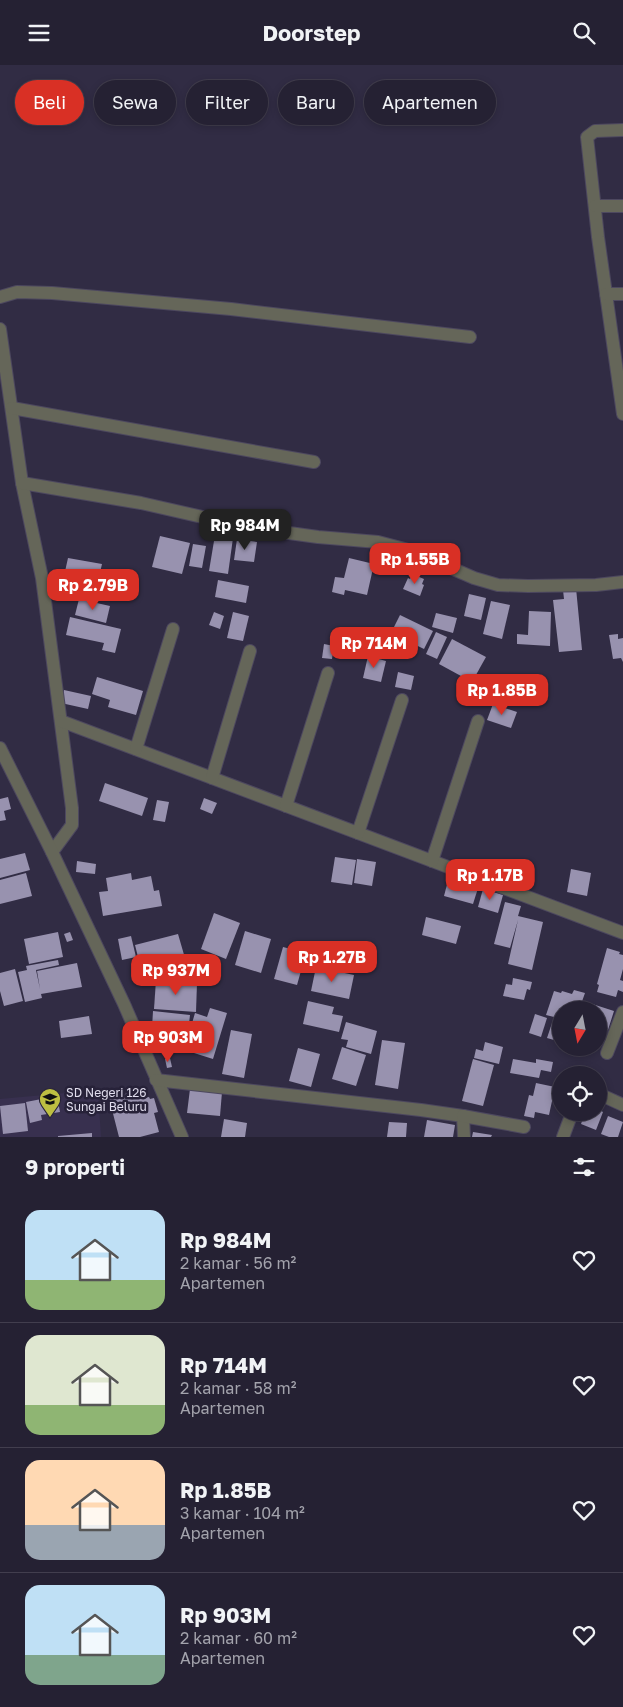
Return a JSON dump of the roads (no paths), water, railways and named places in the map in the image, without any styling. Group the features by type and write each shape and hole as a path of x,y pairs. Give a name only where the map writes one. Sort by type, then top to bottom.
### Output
{"street":[{"path":"623,130 595,131 587,137 606,294 620,369 623,414"},
{"path":"595,206 623,206"},
{"path":"0,297 17,292 61,293 231,309 470,337"},
{"path":"606,294 623,294"},
{"path":"0,329 22,483 42,578 72,808 72,825 52,851"},
{"path":"12,408 314,462"},
{"path":"22,483 141,503 246,527 318,537 378,542 412,551 474,578 498,585 596,585 623,582"},
{"path":"136,749 174,629"},
{"path":"212,778 250,651"},
{"path":"286,806 328,673"},
{"path":"358,833 402,700"},
{"path":"62,721 623,933"},
{"path":"432,861 478,721"},
{"path":"0,748 52,851 124,1004 182,1137"},
{"path":"608,1050 623,1012"},
{"path":"156,1080 421,1110 524,1127"},
{"path":"607,1098 623,1105"},
{"path":"463,1117 464,1137"},
{"path":"564,1137 569,1121"}],"place":[{"name":"SD Negeri 126 Sungai Beluru","path":"50,1118"}]}
